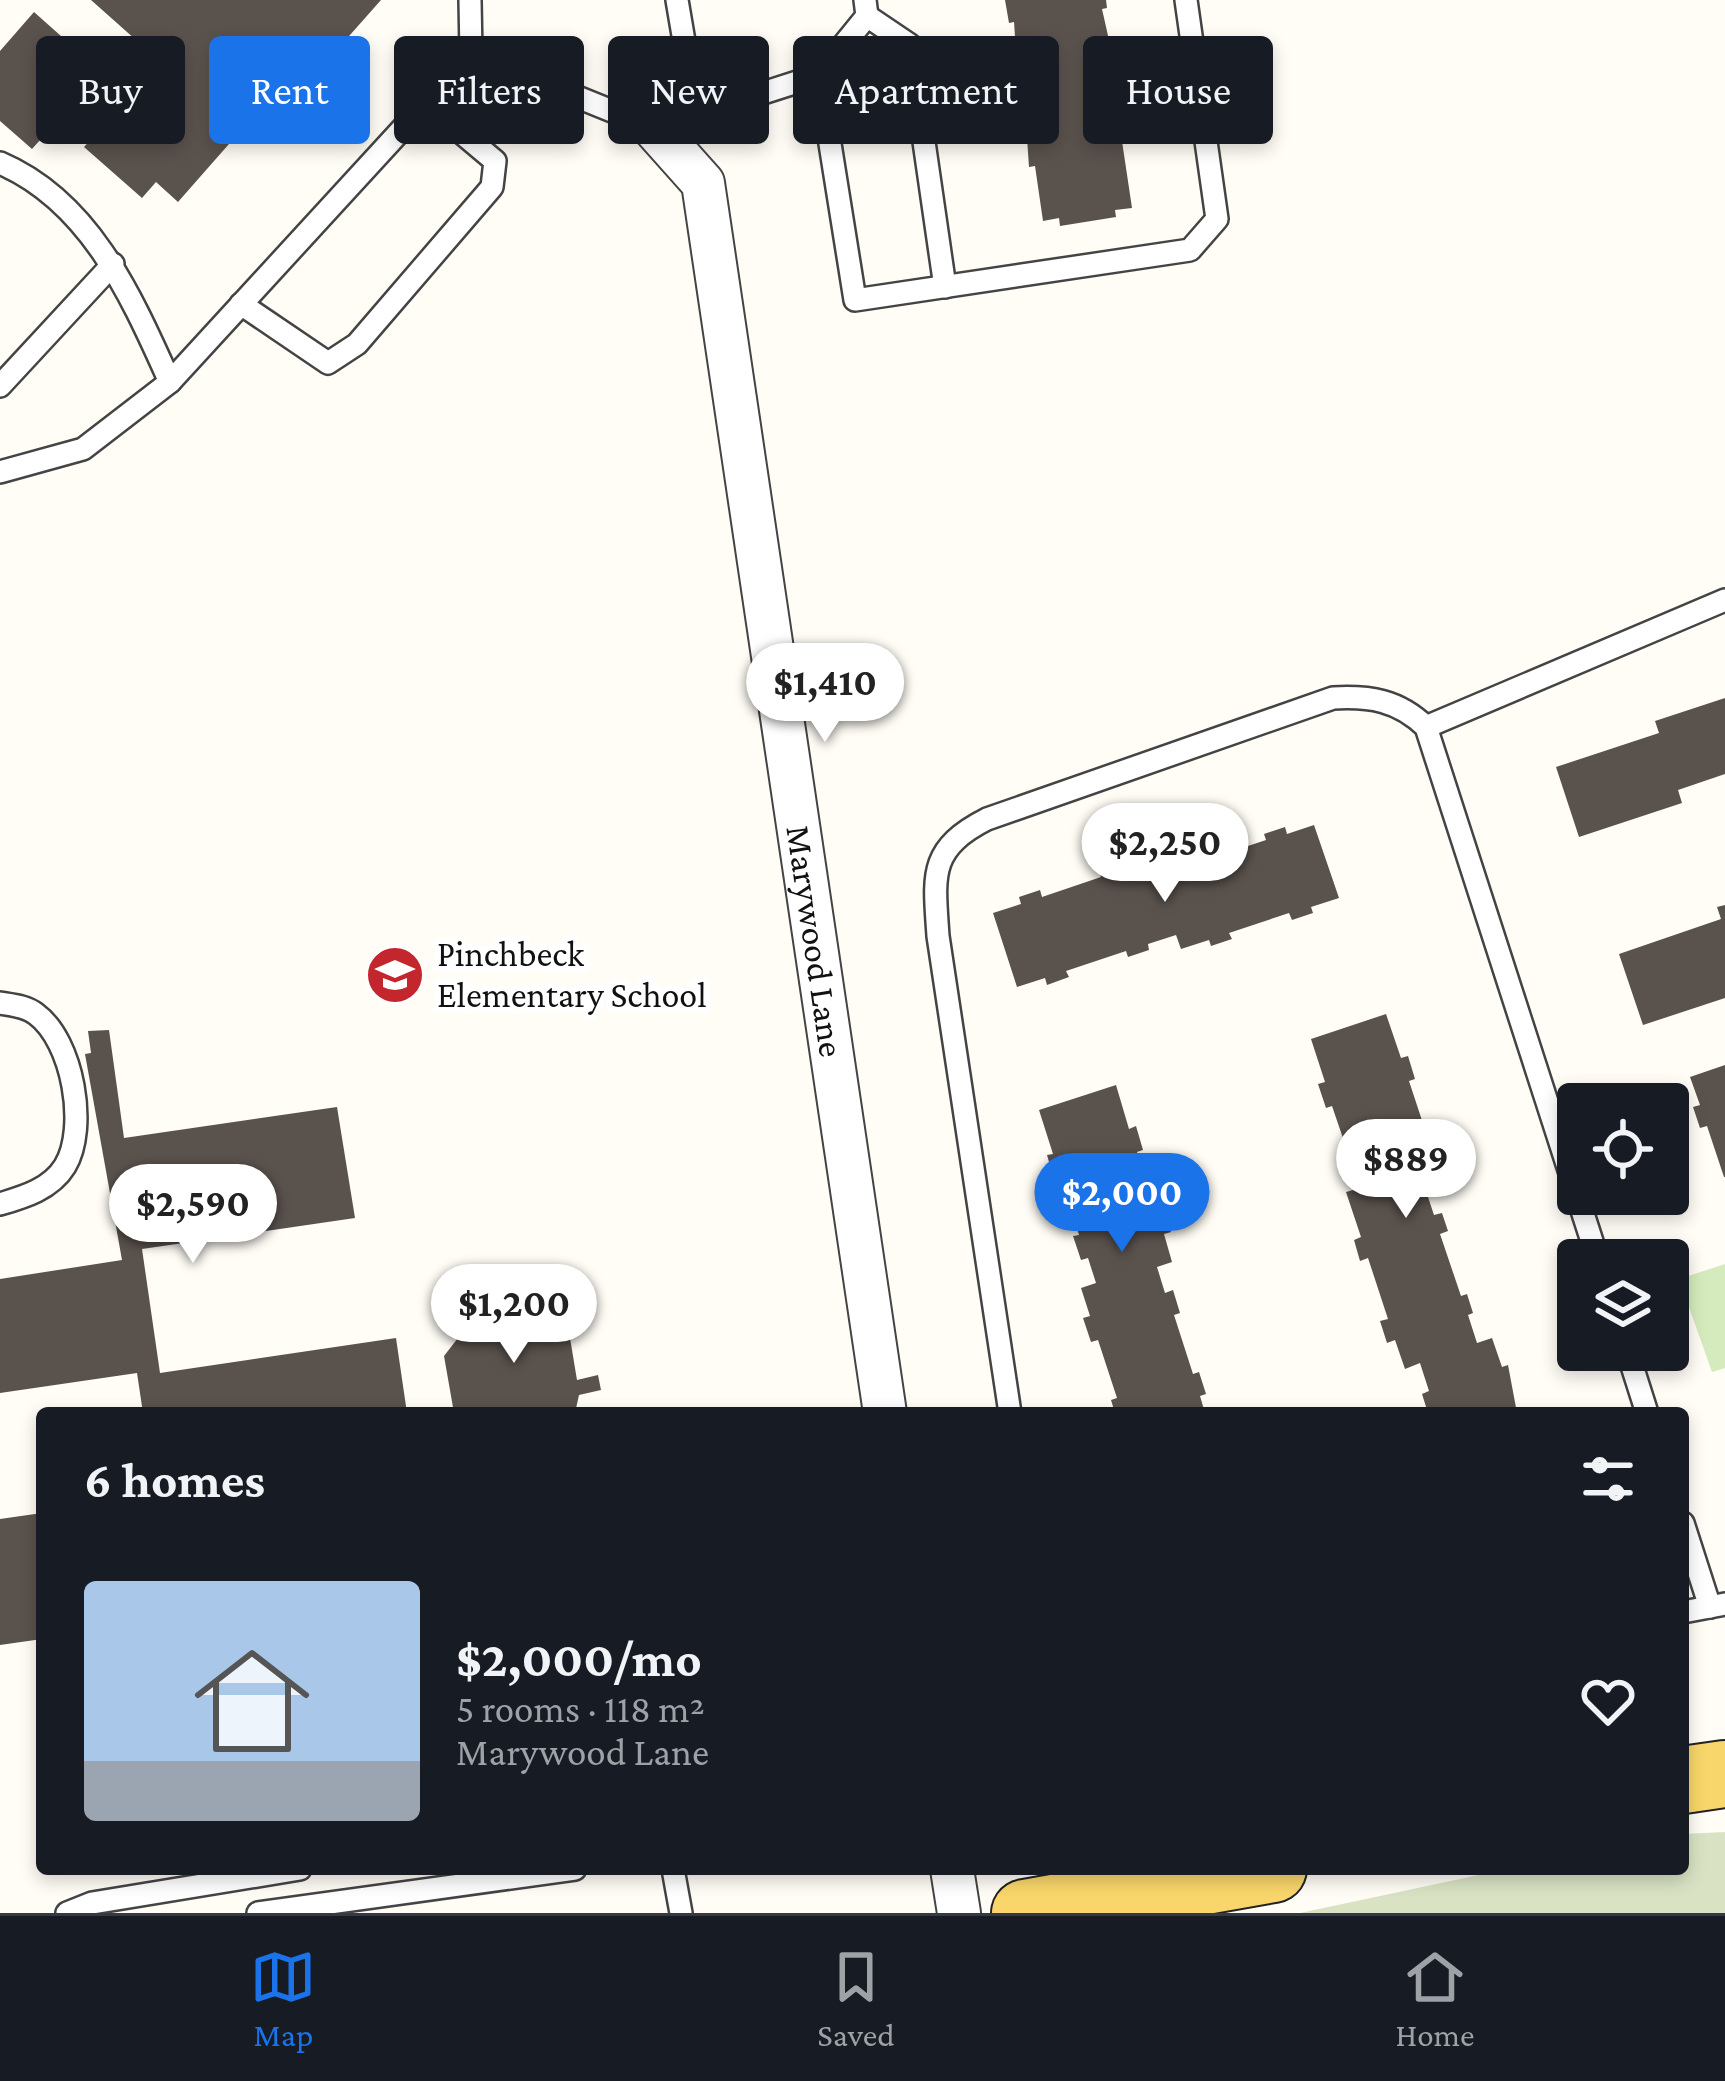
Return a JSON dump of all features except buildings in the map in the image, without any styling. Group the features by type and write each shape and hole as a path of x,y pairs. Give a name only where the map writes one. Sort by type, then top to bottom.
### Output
{"main road":[{"path":"1689,1779 1725,1774"},
{"path":"1058,1902 1234,1875"}],"street":[{"name":"Marywood Lane","path":"668,144 703,183 884,1407"},
{"path":"953,1875 958,1913"}],"lane":[{"path":"470,0 471,36"},
{"path":"677,0 683,36"},
{"path":"830,144 855,300 1190,250 1217,219 1186,0"},
{"path":"846,36 866,8 910,45 945,287"},
{"path":"0,472 83,449 170,382 394,138"},
{"path":"242,304 328,363 357,344 493,187 495,160 476,144"},
{"path":"4,172 37,179 113,264 170,382"},
{"path":"0,386 113,264"},
{"path":"1426,727 1725,600"},
{"path":"1009,1407 938,936 935,892 943,850 958,833 987,818 1333,698 1370,696 1409,710 1426,727 1591,1239"},
{"path":"0,1003 36,1014 48,1026 67,1064 74,1127 71,1152 57,1175 25,1197 0,1204"},
{"path":"1634,1371 1646,1407"},
{"path":"1689,1537 1718,1605"},
{"path":"67,1913 92,1903 264,1875"},
{"path":"258,1913 518,1875"},
{"path":"674,1875 681,1913"}],"green space":[{"path":"1725,1264 1725,1368 1712,1372 1689,1307 1689,1276"},
{"path":"1725,1832 1725,1913 1300,1913 1479,1875 1689,1875 1689,1834"}],"place":[{"name":"Pinchbeck Elementary School","path":"395,975"}]}
